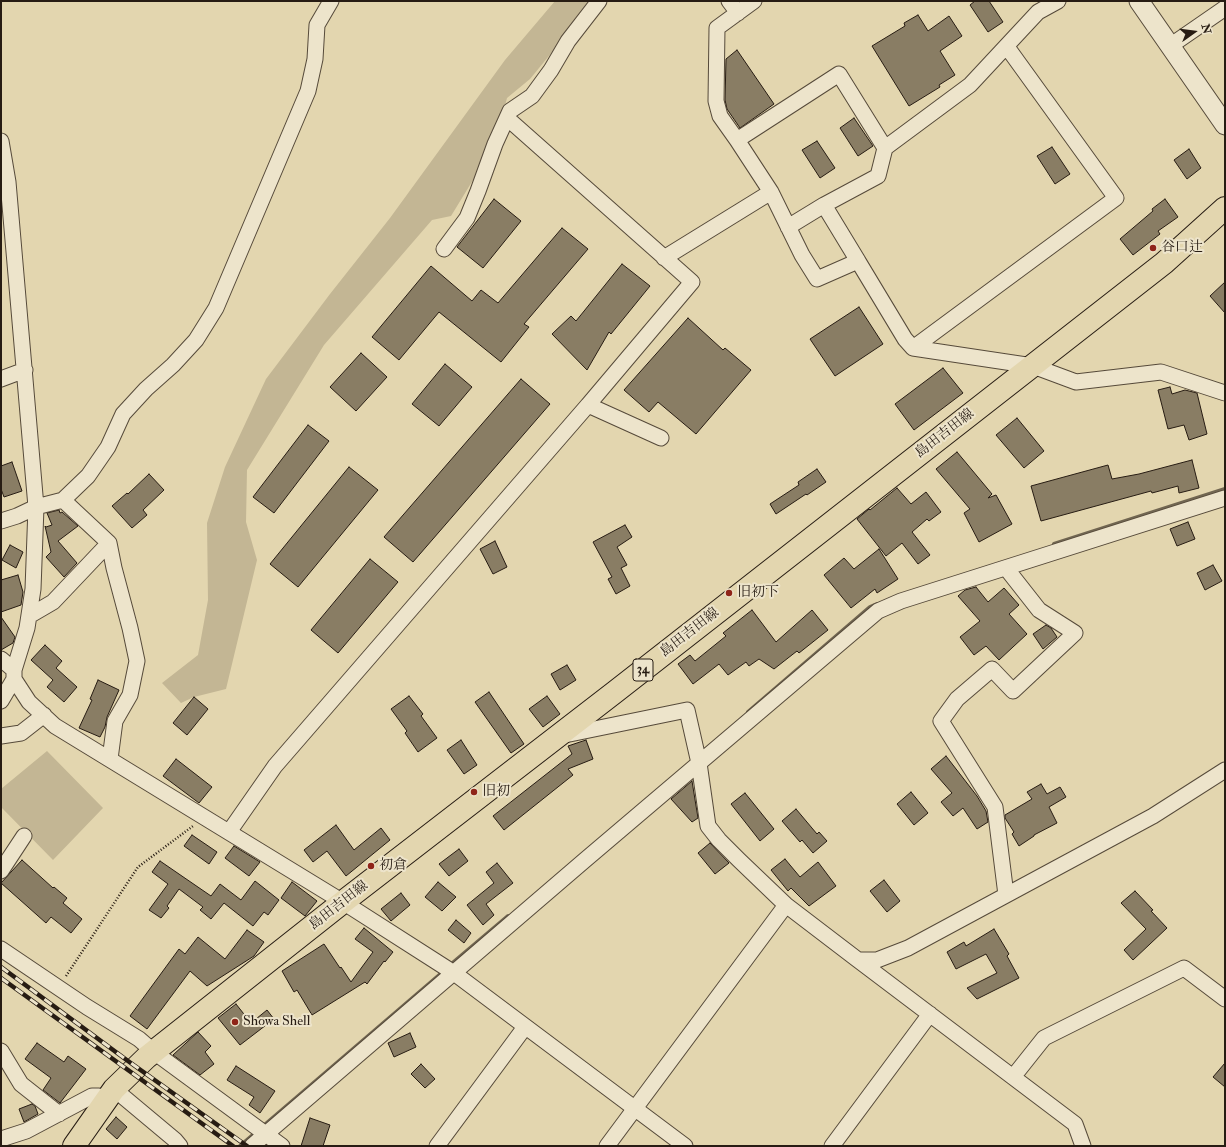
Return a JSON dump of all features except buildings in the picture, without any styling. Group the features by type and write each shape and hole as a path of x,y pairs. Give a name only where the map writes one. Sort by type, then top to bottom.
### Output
{"main road":[{"name":"島田吉田線","path":"74,1146 111,1094 154,1052 343,902 1164,263 1225,208"}],"street":[{"path":"1,521 17,516 36,507 63,500 88,476 108,447 123,414 196,340 216,308 308,91 315,59 318,25 332,1"},
{"path":"444,249 467,218 495,144 510,110 532,96 551,70 568,41 599,1"},
{"path":"754,1 734,7 717,28 716,101 720,116 771,192 802,255 817,279 858,261"},
{"path":"788,227 824,205 878,176 886,148 970,85 1038,12 1058,1"},
{"path":"1139,1 1225,125"},
{"path":"1170,46 1225,8"},
{"path":"913,348 1116,198 1007,47"},
{"path":"737,140 839,74 886,148"},
{"path":"229,832 275,766 588,405 692,282 507,118"},
{"path":"1,141 8,182 6,208 25,370 36,507 33,589 27,628 14,674 1,701"},
{"path":"664,258 771,192"},
{"path":"824,205 905,339 913,348 1033,366 1076,382 1161,372 1225,393"},
{"path":"1,379 25,370"},
{"path":"588,405 661,438"},
{"path":"252,1146 878,611 901,600 1225,498"},
{"path":"63,500 109,543 137,661 130,695 115,721 110,760"},
{"path":"29,616 54,602 109,543"},
{"path":"1006,568 1039,610 1075,633 1013,691 992,669 956,699 941,721 995,807 1006,895"},
{"path":"1,659 14,674 29,702 55,726 343,902 454,973 685,1146"},
{"path":"556,737 687,710 699,763 708,826 719,840 786,905 1075,1124 1079,1144"},
{"path":"1,736 21,733 44,715"},
{"path":"858,960 878,960 908,948 1153,816 1225,770"},
{"path":"1,871 24,836"},
{"path":"607,1146 786,905"},
{"path":"1,949 138,1039 282,1146"},
{"path":"1013,1077 1044,1038 1184,968 1225,999"},
{"path":"832,1146 930,1014"},
{"path":"437,1146 525,1027"},
{"path":"1,1051 21,1084 59,1114"},
{"path":"1,1139 26,1131 92,1096 111,1094 175,1140 180,1146"}],"path":[{"path":"59,987 138,867 204,817"}],"shaded area":[{"path":"555,1 594,1 530,79 507,98 495,144 451,216 432,220 324,345 247,470 246,522 257,560 226,689 194,697 181,703 162,683 198,655 208,600 207,523 225,467 266,379 390,218 505,60"},
{"path":"47,751 103,808 53,860 1,807 1,789"}],"waterway":[{"path":"1054,544 1225,489"},
{"path":"748,712 870,607 877,604"},
{"path":"449,966 508,916"},
{"path":"240,1146 444,971"}],"railway":[{"path":"1,967 128,1061 247,1146"},
{"path":"1,978 233,1146"}],"place":[{"name":"谷口辻","path":"1153,248"},
{"name":"旧初下","path":"729,593"},
{"name":"旧初","path":"474,792"},
{"name":"初倉","path":"371,866"},
{"name":"Showa Shell","path":"235,1022"}]}
